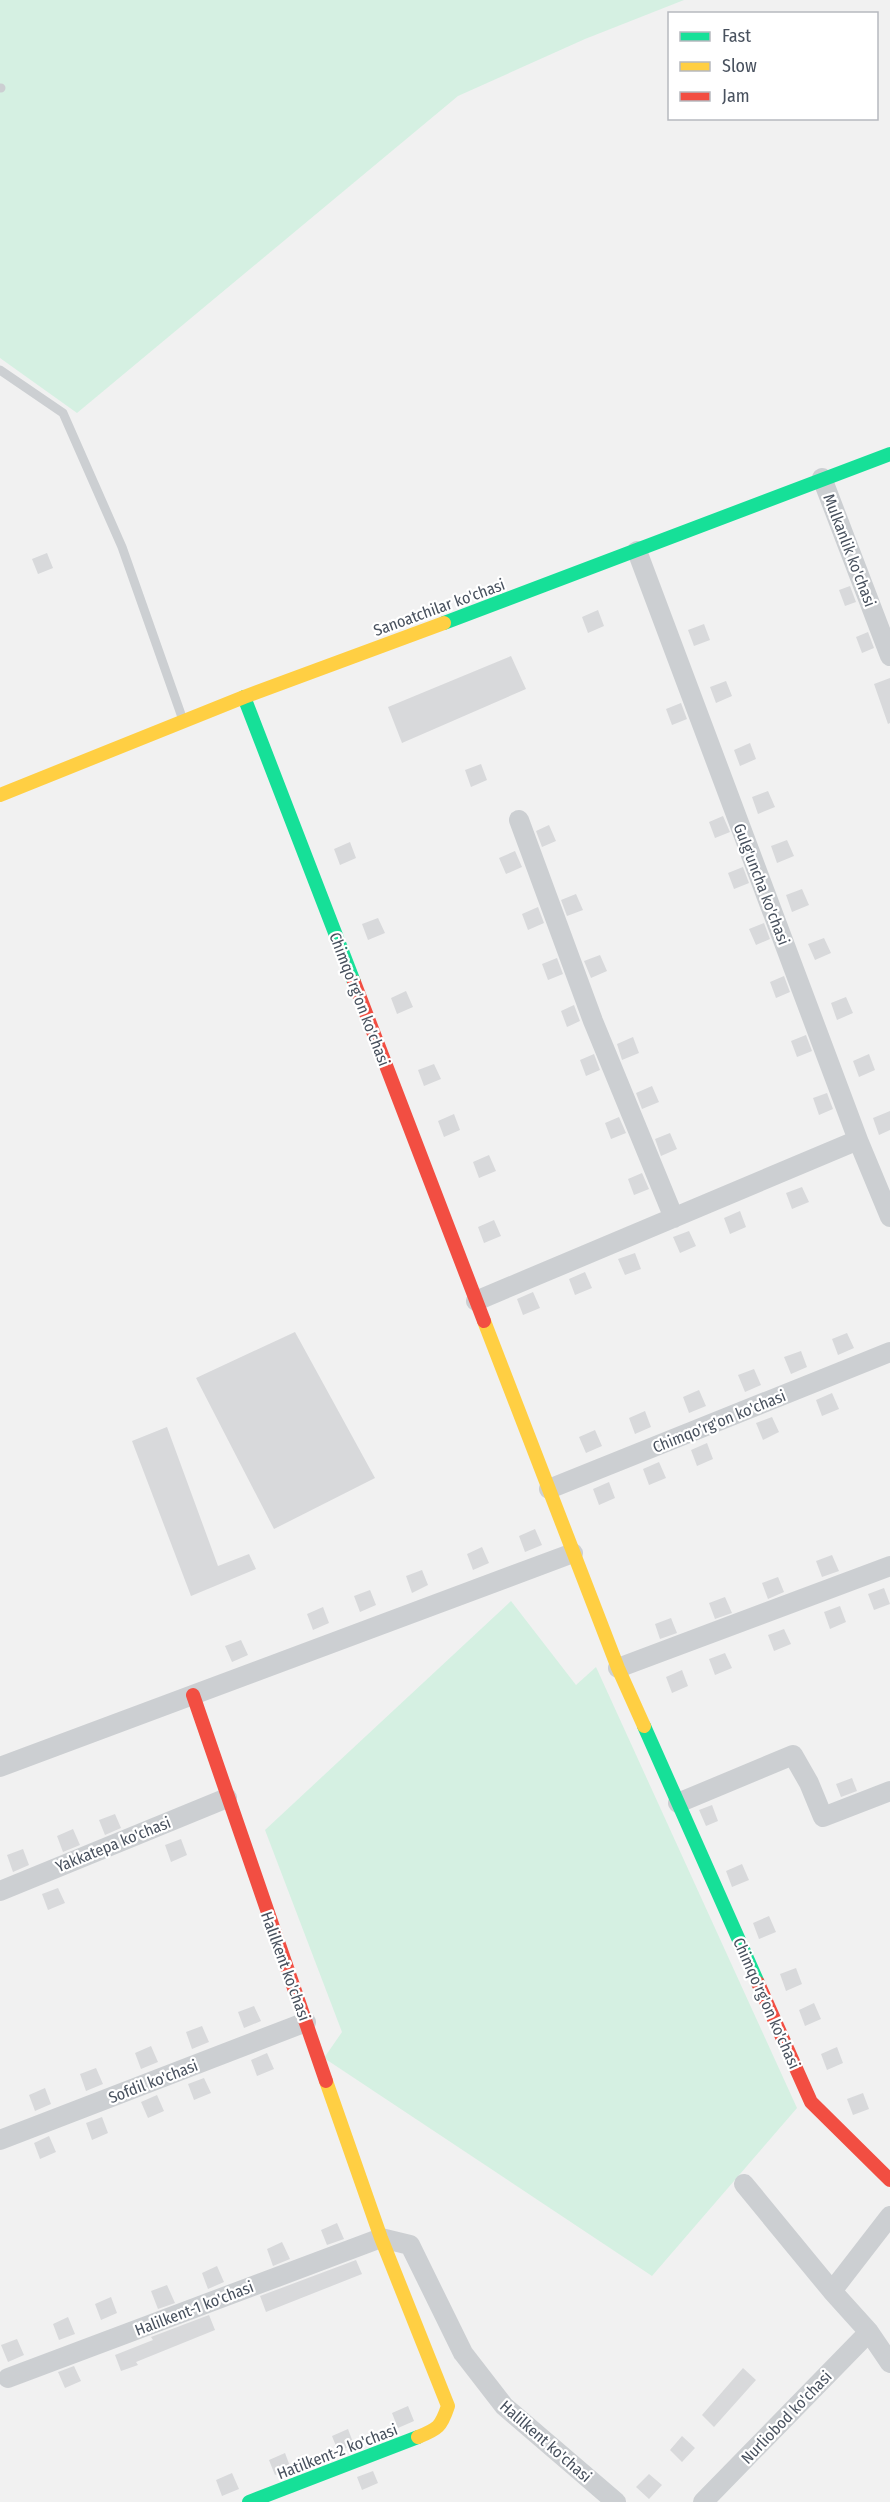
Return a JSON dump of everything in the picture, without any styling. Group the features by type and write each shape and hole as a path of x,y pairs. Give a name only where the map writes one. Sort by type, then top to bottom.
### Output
{"street":[{"name":"Sanoatchilar ko'chasi","path":"0,795 244,697 890,454"},
{"name":"Mulkanlik ko'chasi","path":"822,478 890,656"},
{"name":"Gulg'uncha ko'chasi","path":"637,551 858,1140 890,1217"},
{"name":"Chimqo'rg'on ko'chasi","path":"244,697 618,1668 811,2102 890,2180"},
{"path":"519,820 593,1021 674,1218"},
{"path":"476,1301 858,1140"},
{"name":"Chimqo'rg'on ko'chasi","path":"549,1489 890,1352"},
{"path":"0,1767 573,1553"},
{"path":"618,1668 890,1566"},
{"name":"Halilkent ko'chasi","path":"193,1695 381,2238 448,2406 443,2422 436,2430"},
{"path":"678,1803 793,1755 809,1783 823,1817 890,1791"},
{"name":"Yakkatepa ko'chasi","path":"0,1891 227,1798"},
{"name":"Sofdil ko'chasi","path":"0,2140 306,2022"},
{"path":"744,2184 832,2291 869,2332 890,2363"},
{"path":"832,2291 890,2216"},
{"name":"Halilkent ko'chasi","path":"381,2238 411,2246 463,2353 504,2406 616,2502"},
{"name":"Halilkent-1 ko'chasi","path":"8,2378 381,2238"},
{"name":"Nurliobod ko'chasi","path":"703,2502 869,2332"},
{"name":"Hatilkent-2 ko'chasi","path":"249,2502 436,2430"}],"lane":[{"path":"0,370 63,413 122,547 183,723"}],"green space":[{"path":"0,0 684,0 585,39 458,96 77,413 0,358"},
{"path":"511,1601 576,1685 596,1667 797,2108 652,2276 324,2058 342,2032 265,1830"}],"building":[{"path":"47,553 53,568 38,574 32,559"},
{"path":"850,586 856,602 845,606 839,590"},
{"path":"598,610 604,626 588,633 582,617"},
{"path":"704,624 710,640 694,646 688,630"},
{"path":"868,632 874,648 862,653 856,637"},
{"path":"511,656 526,689 402,743 388,707"},
{"path":"890,678 890,723 888,724 874,684"},
{"path":"726,681 732,696 716,703 710,687"},
{"path":"681,703 687,719 672,725 666,709"},
{"path":"750,743 756,759 740,766 734,750"},
{"path":"481,764 487,780 471,787 465,770"},
{"path":"768,791 775,807 758,814 752,797"},
{"path":"723,816 730,832 715,838 709,822"},
{"path":"549,825 556,841 542,847 536,831"},
{"path":"787,840 794,856 777,863 771,846"},
{"path":"350,842 356,858 340,865 334,849"},
{"path":"515,851 522,867 506,874 499,858"},
{"path":"743,867 749,883 734,889 728,873"},
{"path":"802,889 809,905 792,912 786,895"},
{"path":"576,894 583,910 567,916 561,900"},
{"path":"538,907 544,923 528,930 522,914"},
{"path":"378,918 385,933 368,940 362,924"},
{"path":"764,923 770,939 756,945 749,929"},
{"path":"824,938 831,953 815,960 808,944"},
{"path":"600,955 607,971 591,978 584,961"},
{"path":"557,958 563,974 548,980 542,964"},
{"path":"784,976 790,992 776,998 770,982"},
{"path":"406,991 413,1007 397,1014 391,998"},
{"path":"846,997 853,1013 837,1020 831,1003"},
{"path":"574,1005 580,1021 567,1027 561,1011"},
{"path":"806,1035 812,1051 797,1057 791,1041"},
{"path":"633,1037 639,1053 622,1060 617,1044"},
{"path":"594,1054 600,1070 586,1076 580,1060"},
{"path":"869,1054 875,1070 859,1077 853,1061"},
{"path":"434,1064 441,1079 424,1086 418,1070"},
{"path":"652,1086 659,1102 642,1109 636,1093"},
{"path":"827,1093 833,1109 819,1115 813,1098"},
{"path":"890,1111 890,1130 879,1135 873,1118"},
{"path":"454,1114 460,1130 444,1137 438,1121"},
{"path":"619,1117 626,1133 611,1139 605,1123"},
{"path":"670,1133 677,1149 661,1156 655,1139"},
{"path":"489,1155 496,1171 479,1178 473,1162"},
{"path":"642,1173 649,1189 634,1195 628,1179"},
{"path":"802,1187 809,1202 792,1209 786,1193"},
{"path":"740,1211 746,1227 730,1234 724,1218"},
{"path":"494,1220 501,1236 484,1243 478,1227"},
{"path":"689,1231 696,1246 680,1253 673,1237"},
{"path":"635,1253 641,1269 625,1275 618,1259"},
{"path":"585,1272 592,1288 575,1295 569,1279"},
{"path":"533,1292 540,1308 523,1315 517,1299"},
{"path":"295,1332 375,1478 274,1529 196,1378"},
{"path":"847,1333 854,1348 838,1355 832,1339"},
{"path":"801,1351 807,1367 791,1374 784,1357"},
{"path":"754,1369 761,1385 745,1392 738,1375"},
{"path":"699,1390 706,1406 689,1413 683,1397"},
{"path":"832,1393 839,1409 822,1416 816,1400"},
{"path":"645,1411 651,1427 635,1434 629,1418"},
{"path":"772,1417 779,1432 763,1440 756,1423"},
{"path":"167,1427 218,1566 249,1554 256,1569 191,1596 132,1441"},
{"path":"595,1430 602,1446 586,1453 579,1437"},
{"path":"707,1443 713,1459 697,1466 691,1450"},
{"path":"659,1462 666,1478 649,1485 643,1469"},
{"path":"609,1482 615,1498 599,1505 593,1489"},
{"path":"535,1529 542,1545 525,1552 519,1536"},
{"path":"482,1547 489,1563 473,1570 467,1554"},
{"path":"832,1555 839,1571 822,1577 816,1561"},
{"path":"422,1570 428,1585 412,1593 406,1576"},
{"path":"778,1577 784,1592 768,1599 762,1583"},
{"path":"884,1588 890,1604 874,1610 868,1594"},
{"path":"370,1590 376,1605 360,1612 354,1596"},
{"path":"725,1597 732,1613 715,1619 709,1603"},
{"path":"840,1606 846,1622 830,1629 824,1612"},
{"path":"323,1607 329,1623 313,1630 307,1614"},
{"path":"671,1618 677,1633 660,1639 655,1624"},
{"path":"784,1629 791,1644 774,1651 768,1635"},
{"path":"241,1640 248,1655 232,1662 225,1646"},
{"path":"725,1653 732,1668 715,1675 709,1659"},
{"path":"682,1670 688,1686 672,1693 666,1677"},
{"path":"852,1778 857,1791 841,1797 836,1784"},
{"path":"712,1805 718,1821 706,1826 699,1810"},
{"path":"115,1814 121,1828 105,1835 99,1820"},
{"path":"73,1829 80,1845 63,1852 57,1836"},
{"path":"181,1839 187,1855 171,1862 165,1845"},
{"path":"23,1849 29,1865 13,1872 7,1855"},
{"path":"742,1864 749,1880 732,1887 726,1871"},
{"path":"58,1888 65,1903 48,1910 42,1894"},
{"path":"769,1916 776,1932 759,1939 753,1923"},
{"path":"796,1968 802,1984 786,1991 780,1974"},
{"path":"814,2003 821,2019 805,2026 799,2010"},
{"path":"254,2006 261,2021 244,2028 238,2012"},
{"path":"202,2026 209,2042 192,2049 186,2032"},
{"path":"151,2046 158,2062 141,2069 135,2053"},
{"path":"837,2047 843,2063 827,2070 821,2054"},
{"path":"267,2053 274,2069 257,2076 251,2060"},
{"path":"96,2068 103,2084 86,2091 80,2074"},
{"path":"204,2078 211,2093 194,2100 188,2084"},
{"path":"45,2088 51,2104 35,2111 29,2095"},
{"path":"863,2093 869,2109 853,2115 847,2099"},
{"path":"157,2095 164,2111 148,2118 141,2102"},
{"path":"102,2117 108,2133 92,2140 86,2123"},
{"path":"49,2136 56,2152 40,2159 34,2143"},
{"path":"337,2223 344,2239 327,2245 321,2230"},
{"path":"282,2242 290,2259 273,2266 267,2249"},
{"path":"356,2260 362,2274 266,2312 260,2296"},
{"path":"217,2266 224,2282 208,2289 202,2273"},
{"path":"167,2285 175,2303 158,2309 151,2291"},
{"path":"111,2297 117,2313 101,2320 95,2304"},
{"path":"209,2315 215,2330 136,2362 138,2365 121,2371 115,2355 153,2340 151,2337"},
{"path":"68,2317 75,2334 59,2340 53,2324"},
{"path":"17,2339 24,2355 8,2362 1,2345"},
{"path":"74,2366 81,2381 65,2388 58,2372"},
{"path":"743,2368 756,2380 714,2427 702,2415"},
{"path":"408,2406 414,2421 398,2428 392,2413"},
{"path":"348,2429 354,2445 338,2451 332,2436"},
{"path":"682,2436 695,2448 682,2462 670,2450"},
{"path":"285,2453 291,2469 275,2475 269,2460"},
{"path":"373,2471 378,2483 362,2490 357,2477"},
{"path":"232,2473 239,2489 222,2496 216,2480"},
{"path":"649,2474 662,2485 649,2499 636,2487"}],"traffic: fast":[{"path":"444,623 890,454"},
{"path":"244,697 354,982"},
{"path":"644,1726 758,1983"},
{"path":"249,2502 418,2437"}],"traffic: slow":[{"path":"0,795 244,697 444,623"},
{"path":"484,1321 618,1668 644,1726"},
{"path":"326,2081 381,2238 448,2406 438,2426 418,2437"}],"traffic: jam":[{"path":"354,982 484,1321"},
{"path":"193,1695 326,2081"},
{"path":"758,1983 811,2102 890,2180"}]}
